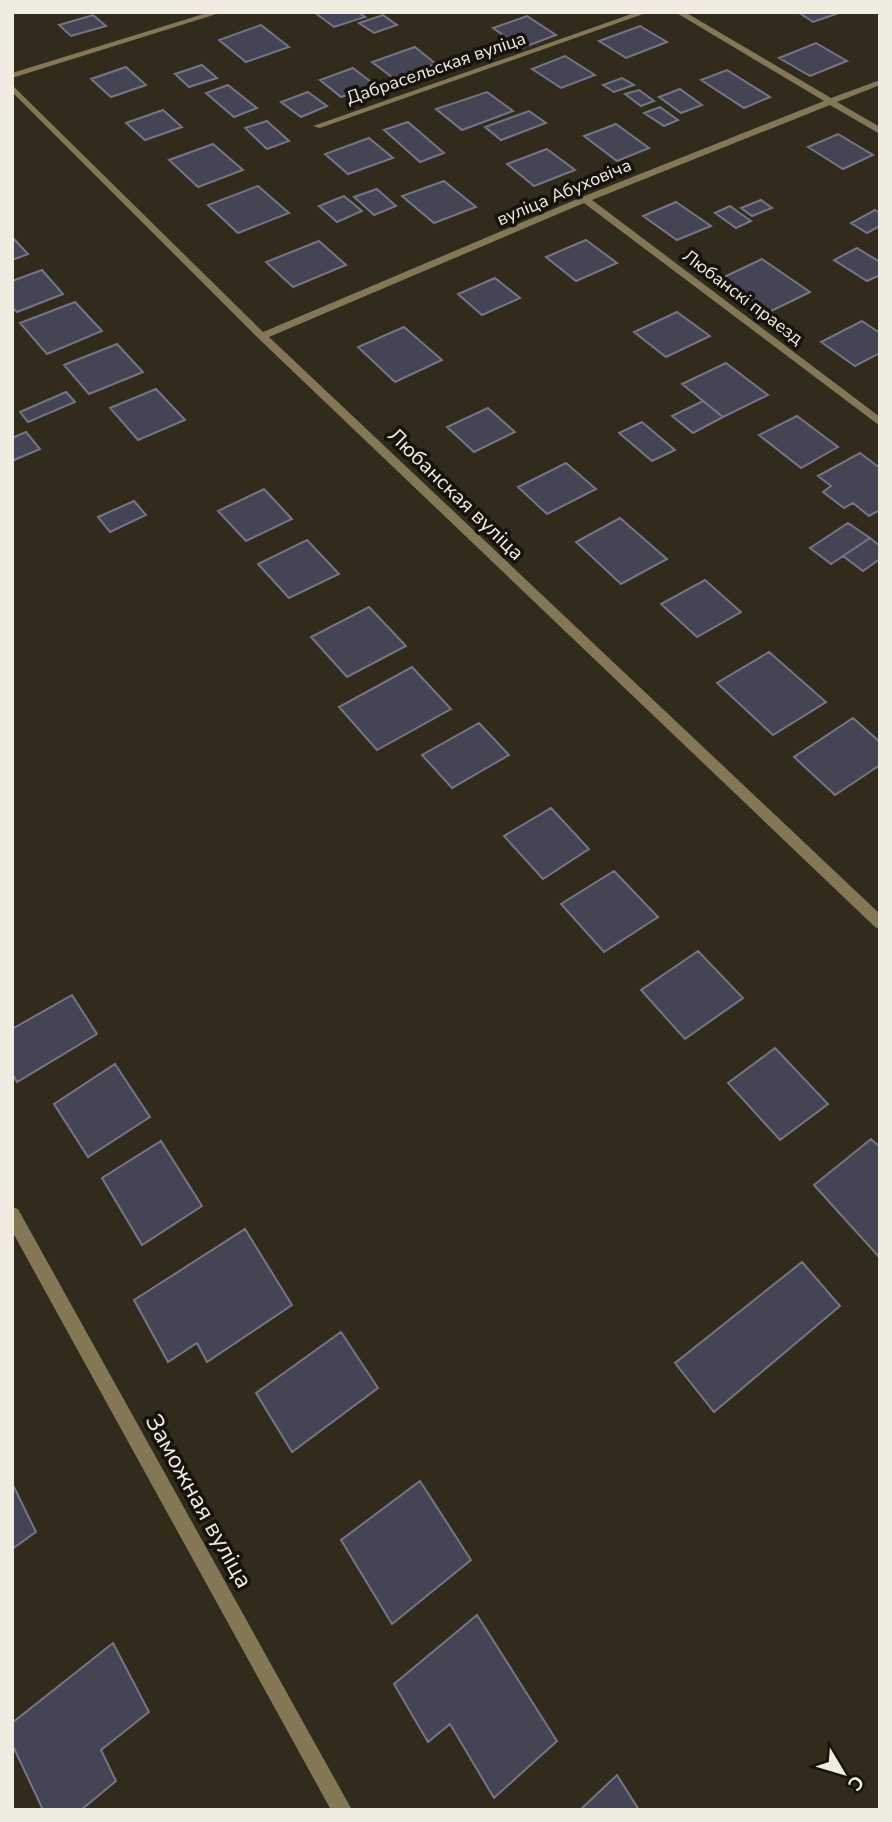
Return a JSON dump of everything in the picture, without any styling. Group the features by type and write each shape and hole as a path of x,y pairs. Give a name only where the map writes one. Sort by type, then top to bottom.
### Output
{"street":[{"path":"12,76 219,12"},
{"name":"Дабрасельская вуліца","path":"317,126 645,12"},
{"path":"679,12 880,131"},
{"name":"вуліца Абуховіча","path":"262,336 585,199 880,82"},
{"name":"Любанская вуліца","path":"12,87 262,336 880,923"},
{"name":"Любанскі праезд","path":"585,199 880,422"},
{"name":"Заможная вуліца","path":"12,1215 342,1810"}],"building":[{"path":"314,12 358,12 365,17 334,27"},
{"path":"798,12 834,12 836,14 813,22"},
{"path":"93,15 106,26 71,36 59,25"},
{"path":"383,15 397,25 374,33 359,23"},
{"path":"527,16 556,35 522,48 493,28"},
{"path":"261,25 289,47 246,62 219,40"},
{"path":"640,26 667,42 626,58 599,41"},
{"path":"816,43 847,61 810,76 779,58"},
{"path":"415,47 436,64 393,78 372,62"},
{"path":"565,56 595,75 561,88 532,69"},
{"path":"202,65 217,78 189,87 175,74"},
{"path":"126,67 146,85 111,97 91,79"},
{"path":"353,68 375,85 341,97 320,80"},
{"path":"727,70 770,97 744,108 701,80"},
{"path":"622,78 634,85 614,92 603,85"},
{"path":"228,85 257,108 234,117 206,93"},
{"path":"680,89 702,105 681,113 659,97"},
{"path":"639,90 654,101 641,106 625,94"},
{"path":"308,92 327,106 301,117 281,102"},
{"path":"487,92 513,111 462,130 436,109"},
{"path":"660,107 678,120 664,126 644,113"},
{"path":"163,110 182,127 145,140 126,123"},
{"path":"529,111 546,123 501,140 485,127"},
{"path":"267,121 289,141 267,149 245,128"},
{"path":"408,122 444,153 420,162 384,130"},
{"path":"616,124 649,148 617,161 584,136"},
{"path":"838,134 873,155 843,169 808,147"},
{"path":"369,138 393,158 348,174 325,154"},
{"path":"213,144 243,170 198,187 169,160"},
{"path":"547,149 575,170 534,186 507,164"},
{"path":"444,181 476,207 434,223 402,196"},
{"path":"258,186 289,213 238,233 208,205"},
{"path":"377,189 396,206 374,215 354,197"},
{"path":"344,196 362,211 337,222 319,206"},
{"path":"761,200 772,208 752,216 741,208"},
{"path":"676,202 711,226 677,240 643,216"},
{"path":"730,206 751,221 736,228 715,213"},
{"path":"875,210 880,213 880,226 867,233 851,223"},
{"path":"12,237 28,254 12,260"},
{"path":"586,240 617,263 576,281 546,257"},
{"path":"319,241 346,265 293,287 266,262"},
{"path":"857,248 880,262 880,275 867,281 834,260"},
{"path":"762,259 810,292 769,312 722,278"},
{"path":"42,270 63,294 17,312 12,307 12,281"},
{"path":"495,278 520,298 482,315 458,294"},
{"path":"75,302 102,331 47,354 20,323"},
{"path":"677,312 710,336 666,357 634,332"},
{"path":"862,321 880,333 880,353 855,366 821,342"},
{"path":"404,327 442,360 395,382 358,347"},
{"path":"117,344 143,372 89,394 64,365"},
{"path":"726,363 768,395 723,417 682,384"},
{"path":"156,389 185,420 138,440 110,408"},
{"path":"66,392 75,402 28,422 20,412"},
{"path":"703,401 723,417 693,433 672,416"},
{"path":"488,408 515,432 474,452 447,427"},
{"path":"797,416 838,447 801,468 759,435"},
{"path":"642,422 675,450 652,461 619,433"},
{"path":"26,432 40,449 12,461 12,438"},
{"path":"860,453 880,468 880,510 869,516 853,503 844,508 823,492 831,486 818,476"},
{"path":"566,463 596,489 547,514 518,487"},
{"path":"264,489 292,519 246,541 218,511"},
{"path":"134,501 146,515 110,532 98,517"},
{"path":"620,518 667,559 621,584 576,542"},
{"path":"848,523 870,538 831,564 810,548"},
{"path":"870,538 880,546 880,559 863,571 843,556"},
{"path":"307,540 339,574 289,598 258,564"},
{"path":"705,580 741,612 697,637 661,604"},
{"path":"369,607 406,646 347,677 311,637"},
{"path":"769,652 826,702 773,735 717,683"},
{"path":"412,667 451,709 377,750 339,707"},
{"path":"853,718 880,742 880,765 835,795 794,757"},
{"path":"479,723 509,755 452,788 422,755"},
{"path":"551,808 589,849 543,879 504,836"},
{"path":"614,871 658,917 604,952 561,904"},
{"path":"698,951 743,998 685,1039 641,990"},
{"path":"72,995 97,1034 17,1082 12,1073 12,1029"},
{"path":"775,1048 828,1104 780,1140 728,1083"},
{"path":"115,1064 150,1117 88,1157 54,1104"},
{"path":"871,1139 880,1147 879,1257 814,1185"},
{"path":"161,1141 202,1206 142,1245 102,1178"},
{"path":"245,1229 292,1305 207,1362 197,1343 168,1362 134,1300"},
{"path":"802,1262 840,1306 714,1412 675,1363"},
{"path":"341,1332 378,1388 292,1452 256,1393"},
{"path":"420,1481 471,1560 392,1624 341,1540"},
{"path":"12,1483 36,1532 12,1549"},
{"path":"477,1615 557,1741 494,1798 450,1724 428,1742 394,1684"},
{"path":"113,1643 149,1712 101,1750 116,1781 81,1810 43,1810 12,1744 12,1723"},
{"path":"617,1775 639,1810 580,1810"}]}
